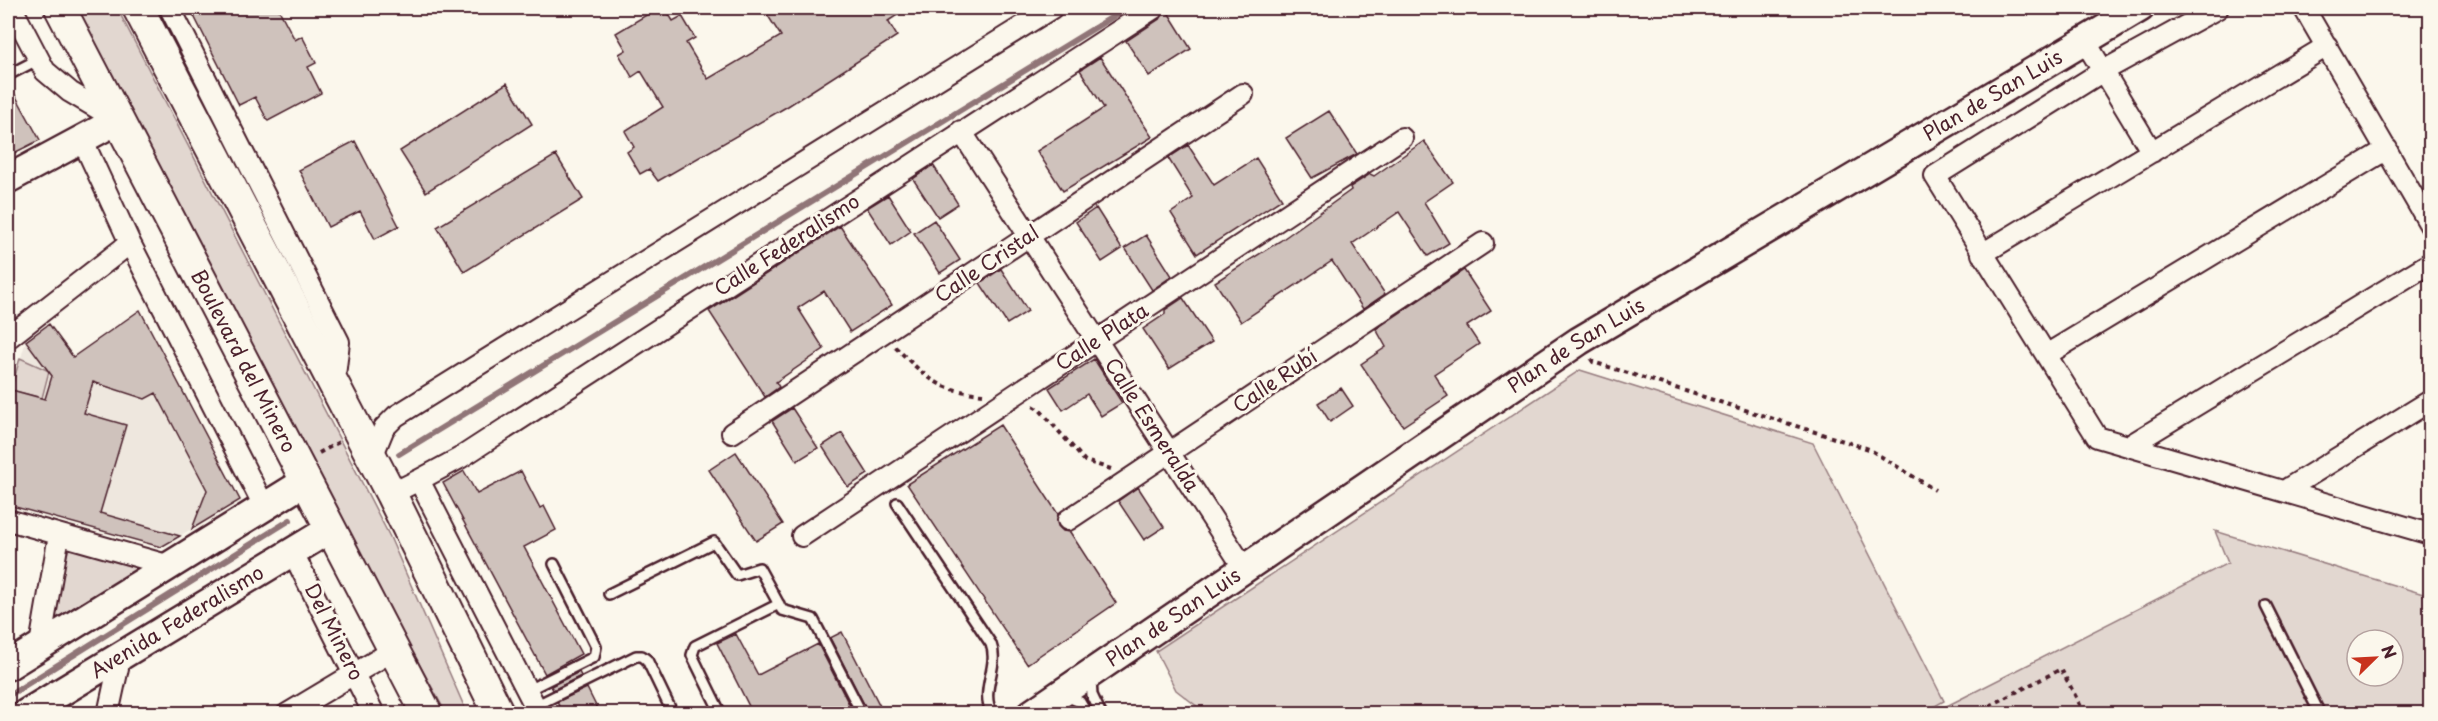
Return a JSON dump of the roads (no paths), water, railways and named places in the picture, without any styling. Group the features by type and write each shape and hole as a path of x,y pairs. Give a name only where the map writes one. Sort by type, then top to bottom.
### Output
{"main road":[{"name":"Boulevard del Minero","path":"60,8 427,714"},
{"path":"138,8 365,444 499,714"}],"street":[{"path":"12,8 45,71 70,92 118,120"},
{"path":"170,8 339,342 334,384"},
{"path":"365,444 396,416 1052,8"},
{"name":"Calle Federalismo","path":"390,494 460,458 1154,8"},
{"name":"Plan de San Luis","path":"1045,708 1091,673 1244,568 1580,341 2140,8"},
{"path":"2218,8 2103,71 1935,176 2097,437 2430,534"},
{"path":"2304,8 2430,225"},
{"path":"2085,41 2152,152"},
{"path":"1982,254 2327,46"},
{"name":"Calle Cristal","path":"732,433 1243,94"},
{"path":"8,179 118,120"},
{"name":"Calle Esmeralda","path":"961,131 1244,568"},
{"name":"Calle Plata","path":"802,536 1402,138"},
{"path":"82,139 130,243 264,506"},
{"path":"2046,355 2387,149"},
{"path":"8,338 130,243"},
{"name":"Calle Rubí","path":"1068,520 1483,243"},
{"path":"2129,446 2430,263"},
{"path":"2284,491 2430,401"},
{"path":"8,666 264,506 302,473"},
{"path":"419,480 534,703"},
{"path":"8,520 167,566"},
{"name":"Avenida Federalismo","path":"26,714 121,654 330,530"},
{"path":"40,645 59,535"},
{"name":"Del Minero","path":"292,552 374,714"},
{"path":"287,714 394,650"},
{"path":"108,714 121,654"}],"lane":[{"path":"8,75 39,59"},
{"path":"897,503 991,644 994,652 987,700 993,714"},
{"path":"609,594 714,542 719,545 737,575 759,568 786,613 813,619 862,714"},
{"path":"534,703 594,657 597,652 554,564"},
{"path":"721,714 692,656 692,650 695,646 779,604"},
{"path":"2266,606 2320,714"},
{"path":"534,703 636,656 642,656 647,660 673,714"},
{"path":"1091,673 1092,694 1101,714"},
{"path":"1045,708 1080,702 1087,714"}],"waterway":[{"path":"399,454 1127,8"},
{"path":"8,696 290,520"}]}
